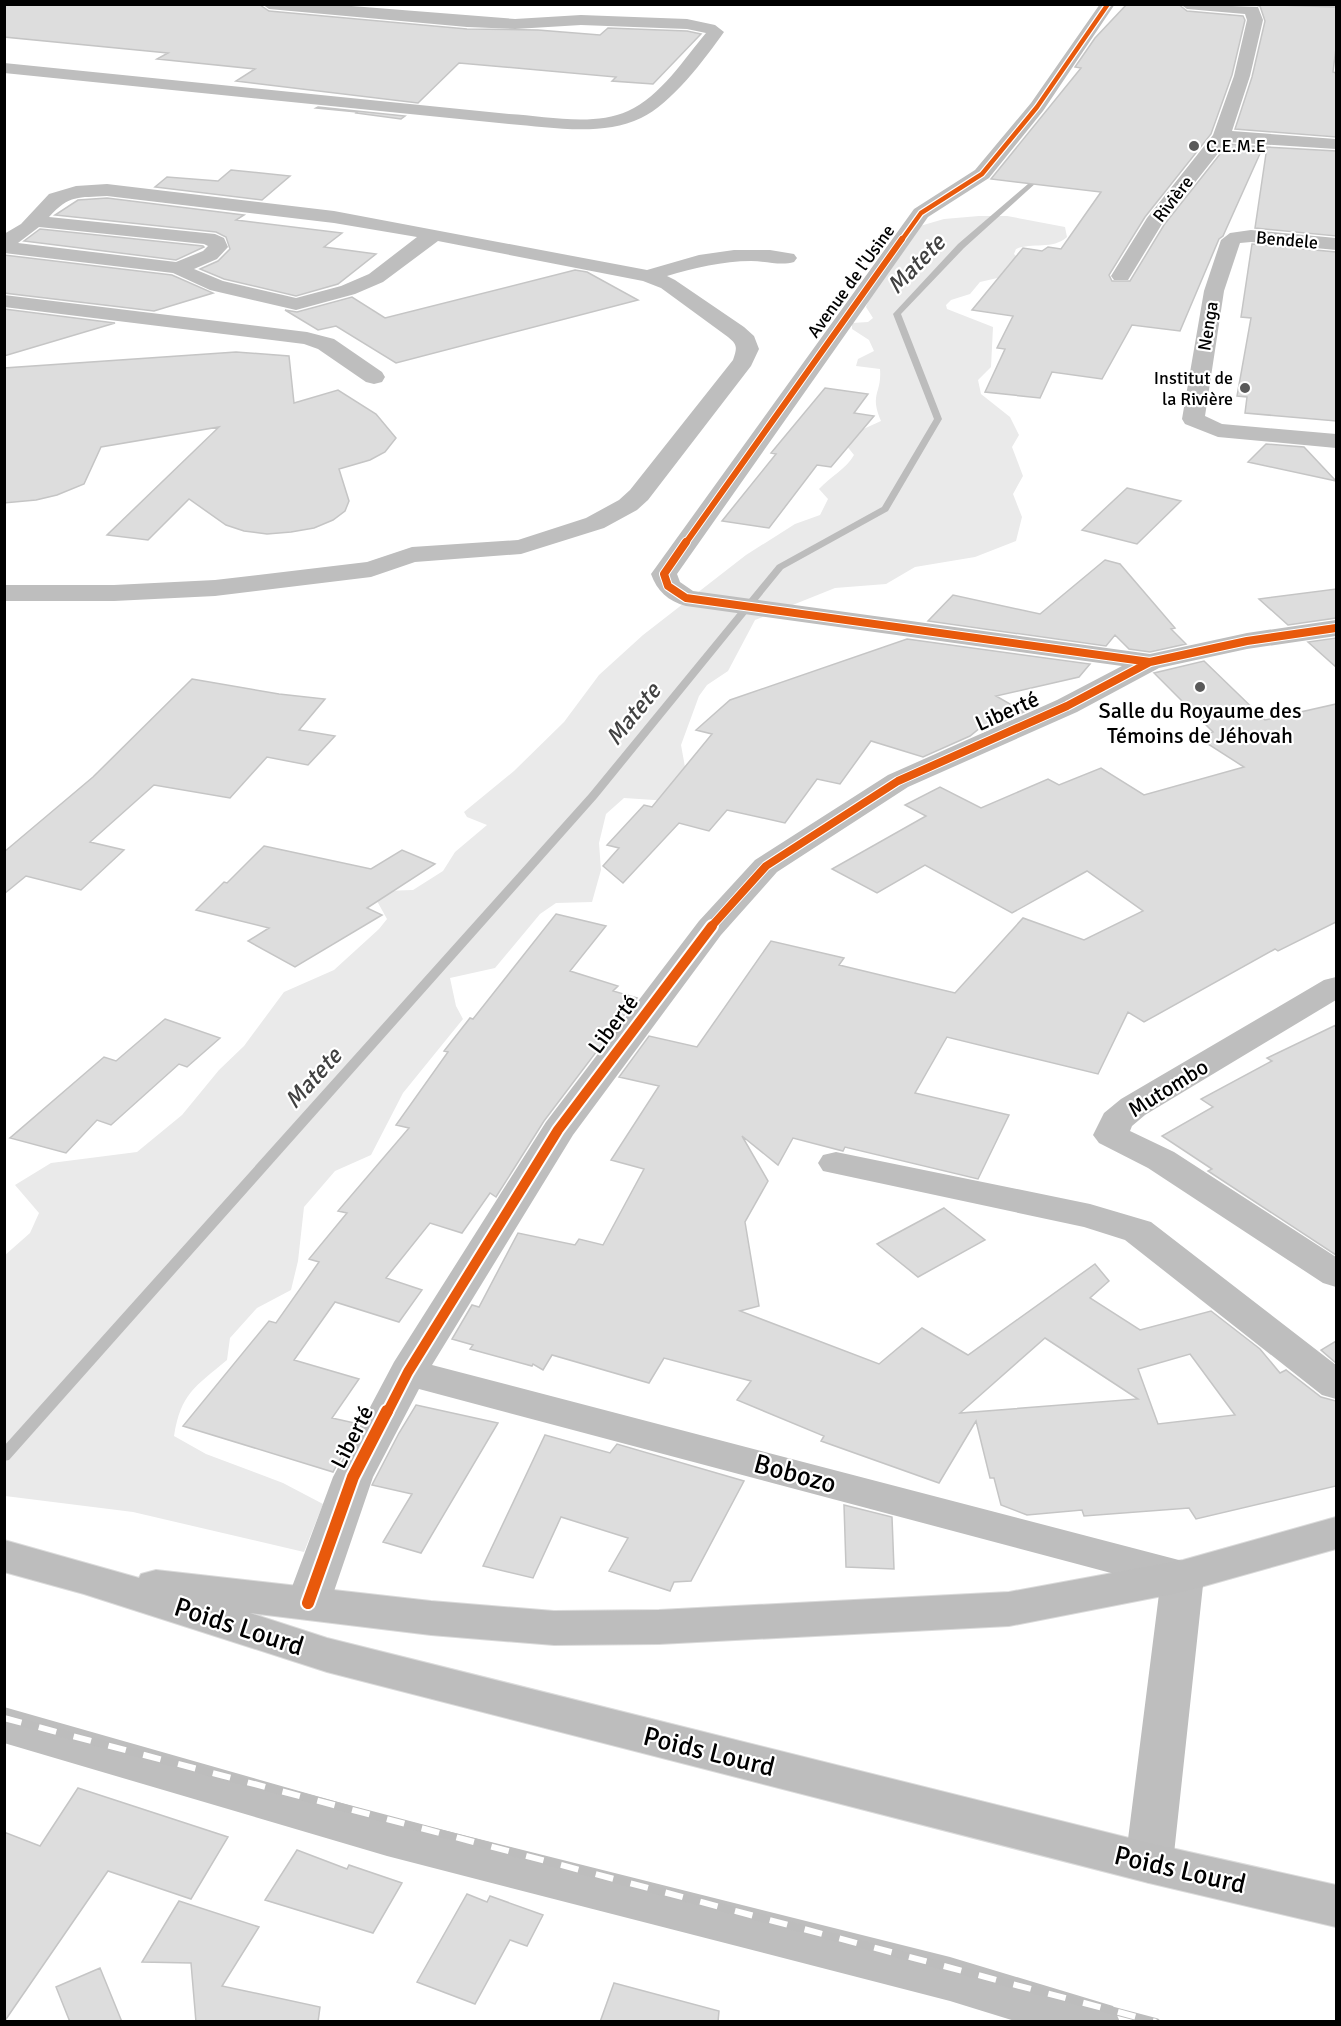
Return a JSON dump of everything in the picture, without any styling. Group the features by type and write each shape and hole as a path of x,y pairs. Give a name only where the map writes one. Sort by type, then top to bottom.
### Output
{"main road":[{"name":"Poids Lourd","path":"86,1578 430,1618 554,1628 659,1627 1009,1609 1183,1576 1336,1533"},
{"name":"Poids Lourd","path":"4,1556 86,1578 327,1655 1149,1863 1334,1902"}],"street":[{"path":"4,68 509,120 613,121 635,114 655,100 716,32 709,28 687,24 596,20 515,24 467,22 269,4"},
{"path":"596,20 613,4"},
{"name":"Avenue de l'Usine","path":"686,598 668,586 664,574 831,337 921,213 982,174 1037,107 1108,4"},
{"name":"Rivière","path":"1121,276 1154,222 1222,136 1242,76 1255,20 1252,10 1188,5"},
{"path":"1222,136 1336,144"},
{"path":"4,245 28,228 56,198 76,192 107,190 334,217 648,276 668,284 736,332 746,340 748,349 743,361 628,506 606,518 521,548 412,555 370,569 215,588 114,593 4,593"},
{"path":"35,221 208,238 216,242 218,248 210,255 178,267"},
{"path":"151,320 223,315 296,304 348,290 376,278 434,234"},
{"name":"Bendele","path":"1237,237 1251,236 1336,244"},
{"name":"Nenga","path":"1237,237 1231,240 1214,291 1193,419 1218,430 1336,441"},
{"path":"4,245 178,267 191,276 217,286 296,304"},
{"path":"648,276 674,267 750,254 787,258"},
{"path":"4,301 307,338 326,344 374,377"},
{"name":"Liberté","path":"686,598 1150,662"},
{"name":"Liberté","path":"308,1603 353,1477 408,1372 558,1130 710,928 766,866 898,781 1067,706 1150,662 1246,641 1336,628"},
{"name":"Mutombo","path":"1336,987 1133,1107 1116,1121 1111,1135 1161,1160 1336,1274"},
{"path":"836,1163 1090,1216 1138,1231 1336,1385"},
{"name":"Bobozo","path":"408,1372 1183,1576"},
{"path":"1149,1863 1183,1576"},
{"path":"4,1725 387,1836 950,1979 1095,2022"}],"shaded area":[{"path":"1007,216 1065,227 1067,237 1049,245 1016,249 1014,254 1019,259 1006,276 980,282 970,294 951,300 946,305 947,309 993,327 991,367 978,380 981,394 1010,417 1019,435 1012,447 1023,476 1013,494 1022,517 1016,541 975,557 915,567 886,584 835,588 755,620 728,671 707,685 699,696 681,745 685,767 700,803 624,798 606,814 599,843 601,870 592,902 556,903 540,914 495,968 450,978 456,1006 463,1019 403,1093 371,1155 335,1171 304,1207 298,1261 291,1290 257,1308 230,1338 227,1360 191,1392 185,1400 177,1421 174,1436 206,1454 283,1483 323,1504 304,1552 133,1512 5,1496 4,1256 30,1233 39,1213 15,1185 51,1163 137,1152 182,1115 219,1070 244,1046 284,992 334,970 379,929 387,919 377,901 384,891 413,890 443,871 455,852 487,825 467,817 464,812 514,771 564,722 599,675 643,635 746,555 795,524 820,515 828,499 819,489 854,455 846,445 859,431 881,421 876,405 880,369 856,366 858,359 874,351 869,340 852,329 852,323 868,322 873,318 866,307 889,245 920,226 944,219"}],"building":[{"path":"4,4 250,4 260,5 269,11 467,29 538,30 600,35 608,28 687,31 701,34 653,84 612,81 616,77 459,63 418,103 236,81 255,69 157,59 168,53 4,37"},
{"path":"1127,4 1178,4 1187,11 1243,16 1245,20 1232,75 1211,134 1145,217 1109,275 1112,281 1130,281 1164,225 1228,144 1263,147 1223,236 1219,239 1180,331 1132,325 1102,379 1052,372 1040,398 985,392 1005,349 997,348 1013,316 972,310 1023,248 1042,251 1048,247 1061,249 1101,192 991,179 1081,68 1075,67 1095,38"},
{"path":"1252,4 1336,7 1336,48 1333,72 1336,73 1336,137 1235,129 1252,77 1265,21 1260,6"},
{"path":"316,108 405,116 401,119"},
{"path":"1267,147 1336,151 1336,236 1255,228"},
{"path":"231,170 290,176 262,200 155,187 167,177 218,181"},
{"path":"107,198 244,215 236,220 342,233 324,247 376,254 338,284 296,296 224,279 200,269 218,261 230,249 226,237 216,232 55,215 78,200"},
{"path":"40,229 204,247 176,260 24,241"},
{"path":"1252,244 1336,252 1336,421 1245,413 1247,397 1237,396 1251,318 1241,317"},
{"path":"4,255 172,275 213,293 154,311 4,293"},
{"path":"575,270 587,272 638,300 396,363 336,326 318,330 285,310 297,312 352,297 385,318"},
{"path":"4,309 115,323 4,356"},
{"path":"236,352 289,356 294,403 338,390 376,414 396,438 385,452 370,460 339,469 349,501 345,511 333,520 314,528 291,532 267,534 244,531 226,525 189,499 148,540 107,535 219,427 101,447 84,484 57,495 36,500 4,503 4,368"},
{"path":"825,388 868,394 854,413 874,416 831,467 817,465 769,528 722,521 776,454 771,453"},
{"path":"1266,444 1304,447 1336,481 1248,462"},
{"path":"1127,488 1181,501 1137,544 1082,530"},
{"path":"1105,560 1120,564 1175,628 1171,629 1186,644 1150,652 1129,649 1115,635 1106,646 928,621 953,595 1040,614"},
{"path":"1336,589 1336,618 1288,625 1259,599"},
{"path":"1336,638 1336,667 1308,642"},
{"path":"907,639 1090,664 1079,677 996,696 1024,712 984,730 980,728 970,736 923,757 871,741 840,784 817,779 785,823 727,810 709,831 679,823 623,883 603,866 619,848 607,845 644,805 652,807 712,734 696,730 730,700"},
{"path":"1204,661 1265,720 1336,704 1336,922 1278,951 1275,949 1144,1022 1128,1012 1098,1074 947,1037 915,1093 1009,1115 978,1179 845,1147 843,1151 793,1138 778,1165 742,1136 768,1181 745,1222 759,1306 740,1311 879,1364 922,1328 968,1355 1095,1264 1109,1281 1090,1298 1140,1330 1211,1311 1260,1349 1280,1373 1286,1370 1321,1397 1336,1401 1336,1486 1196,1519 1189,1508 1084,1516 1082,1510 1027,1515 1001,1505 994,1478 990,1478 976,1421 939,1483 821,1441 824,1436 737,1400 751,1381 664,1358 649,1383 552,1355 543,1370 533,1364 532,1366 470,1349 473,1345 452,1339 472,1305 479,1307 518,1233 575,1245 579,1239 603,1245 644,1169 611,1160 659,1086 619,1077 649,1036 697,1047 771,941 844,958 839,965 955,993 1023,918 1084,940 1143,911 1087,871 1012,913 925,865 877,893 832,869 926,816 905,805 940,787 981,808 1048,779 1059,785 1101,768 1144,795 1244,767 1197,737 1213,732 1154,673","holes":["1045,1338 1138,1399 960,1413","1190,1354 1235,1415 1158,1424 1138,1369"]},
{"path":"192,679 279,694 325,699 299,730 335,736 308,765 267,757 230,798 154,785 90,842 124,850 81,890 26,876 4,894 4,852 93,777"},
{"path":"264,846 371,869 402,850 435,864 367,908 382,915 295,967 248,941 269,928 196,910"},
{"path":"556,914 606,926 570,971 618,986 613,991 637,998 544,1121 496,1197 490,1193 462,1233 430,1223 386,1278 422,1290 399,1322 335,1302 294,1360 359,1379 332,1418 359,1424 333,1472 183,1426 269,1321 276,1323 319,1262 309,1259 347,1213 338,1211 409,1128 396,1125 448,1052 444,1051 470,1018 473,1019"},
{"path":"165,1019 220,1038 187,1067 179,1064 111,1125 97,1120 66,1153 10,1138 104,1057 116,1061"},
{"path":"1336,1025 1336,1255 1208,1171 1212,1169 1162,1136 1213,1107 1201,1099 1272,1061 1267,1058"},
{"path":"944,1208 985,1240 918,1277 877,1244"},
{"path":"1336,1341 1336,1363 1321,1350"},
{"path":"416,1405 498,1423 421,1553 383,1542 412,1494 372,1485"},
{"path":"545,1435 610,1453 617,1444 744,1481 691,1581 674,1582 670,1591 609,1571 628,1538 561,1517 533,1578 483,1566"},
{"path":"844,1505 892,1517 894,1569 846,1567"},
{"path":"78,1788 228,1837 191,1899 108,1871 4,2022 4,1832 40,1846"},
{"path":"297,1850 347,1869 349,1865 402,1883 373,1933 265,1900"},
{"path":"467,1894 487,1902 490,1896 543,1915 527,1946 510,1940 475,2004 417,1982"},
{"path":"179,1901 259,1927 222,1986 320,2007 318,2022 196,2022 191,1963 142,1962"},
{"path":"100,1968 122,2022 70,2022 56,1987"},
{"path":"614,1983 719,2011 718,2022 600,2022"}],"waterway":[{"name":"Matete","path":"4,1456 593,796 780,567 885,509 938,419 897,314 961,246 1044,173"}],"railway":[{"path":"4,1718 1156,2022"}],"cycle path":[{"path":"1108,4 1037,107 982,174 921,213 664,574 668,586 686,598 1150,662"},
{"path":"308,1603 353,1477 408,1372 558,1130 710,928 766,866 898,781 1067,706 1150,662 1247,641 1336,628"}],"place":[{"name":"C.E.M.E","path":"1194,146"},
{"name":"Institut de la Rivière","path":"1245,388"},
{"name":"Salle du Royaume des Témoins de Jéhovah","path":"1200,687"}]}
